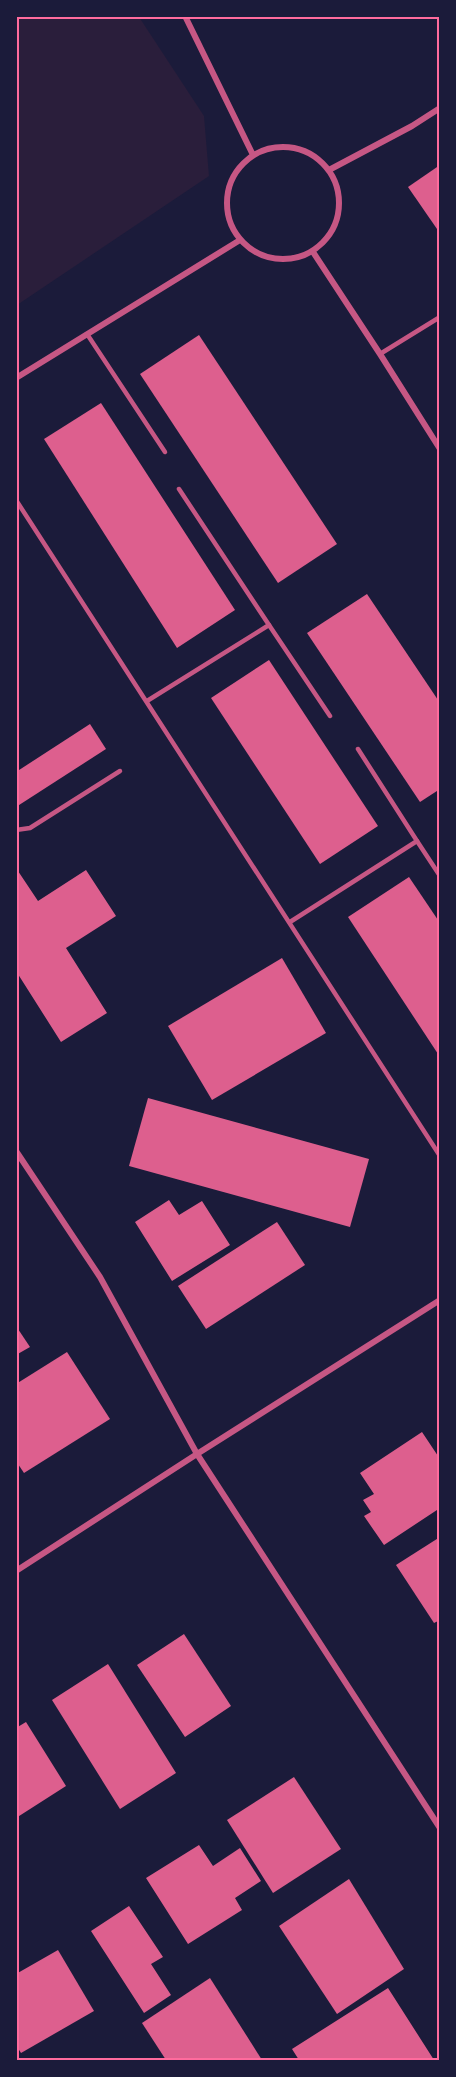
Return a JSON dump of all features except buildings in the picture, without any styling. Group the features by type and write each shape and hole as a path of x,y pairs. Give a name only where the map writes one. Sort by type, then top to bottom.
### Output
{"street":[{"path":"185,16 253,155"},
{"path":"329,170 412,126 440,108"},
{"path":"285,147 302,150 317,158 329,170 336,185 340,204 337,223 327,240 313,252 295,259 276,260 259,255 240,240 234,232 228,215 231,181 240,167 253,155 268,149 285,147"},
{"path":"16,378 240,240"},
{"path":"313,252 440,449"},
{"path":"16,1151 100,1277 196,1454 440,1828"},
{"path":"16,1571 440,1300"}],"lane":[{"path":"380,354 440,317"},
{"path":"87,334 165,452"},
{"path":"179,489 330,716"},
{"path":"16,500 440,1156"},
{"path":"147,701 269,625"},
{"path":"358,749 440,876"},
{"path":"16,830 30,828 120,771"},
{"path":"290,922 417,841"}],"shaded area":[{"path":"17,16 139,17 204,116 209,176 17,305"}]}
